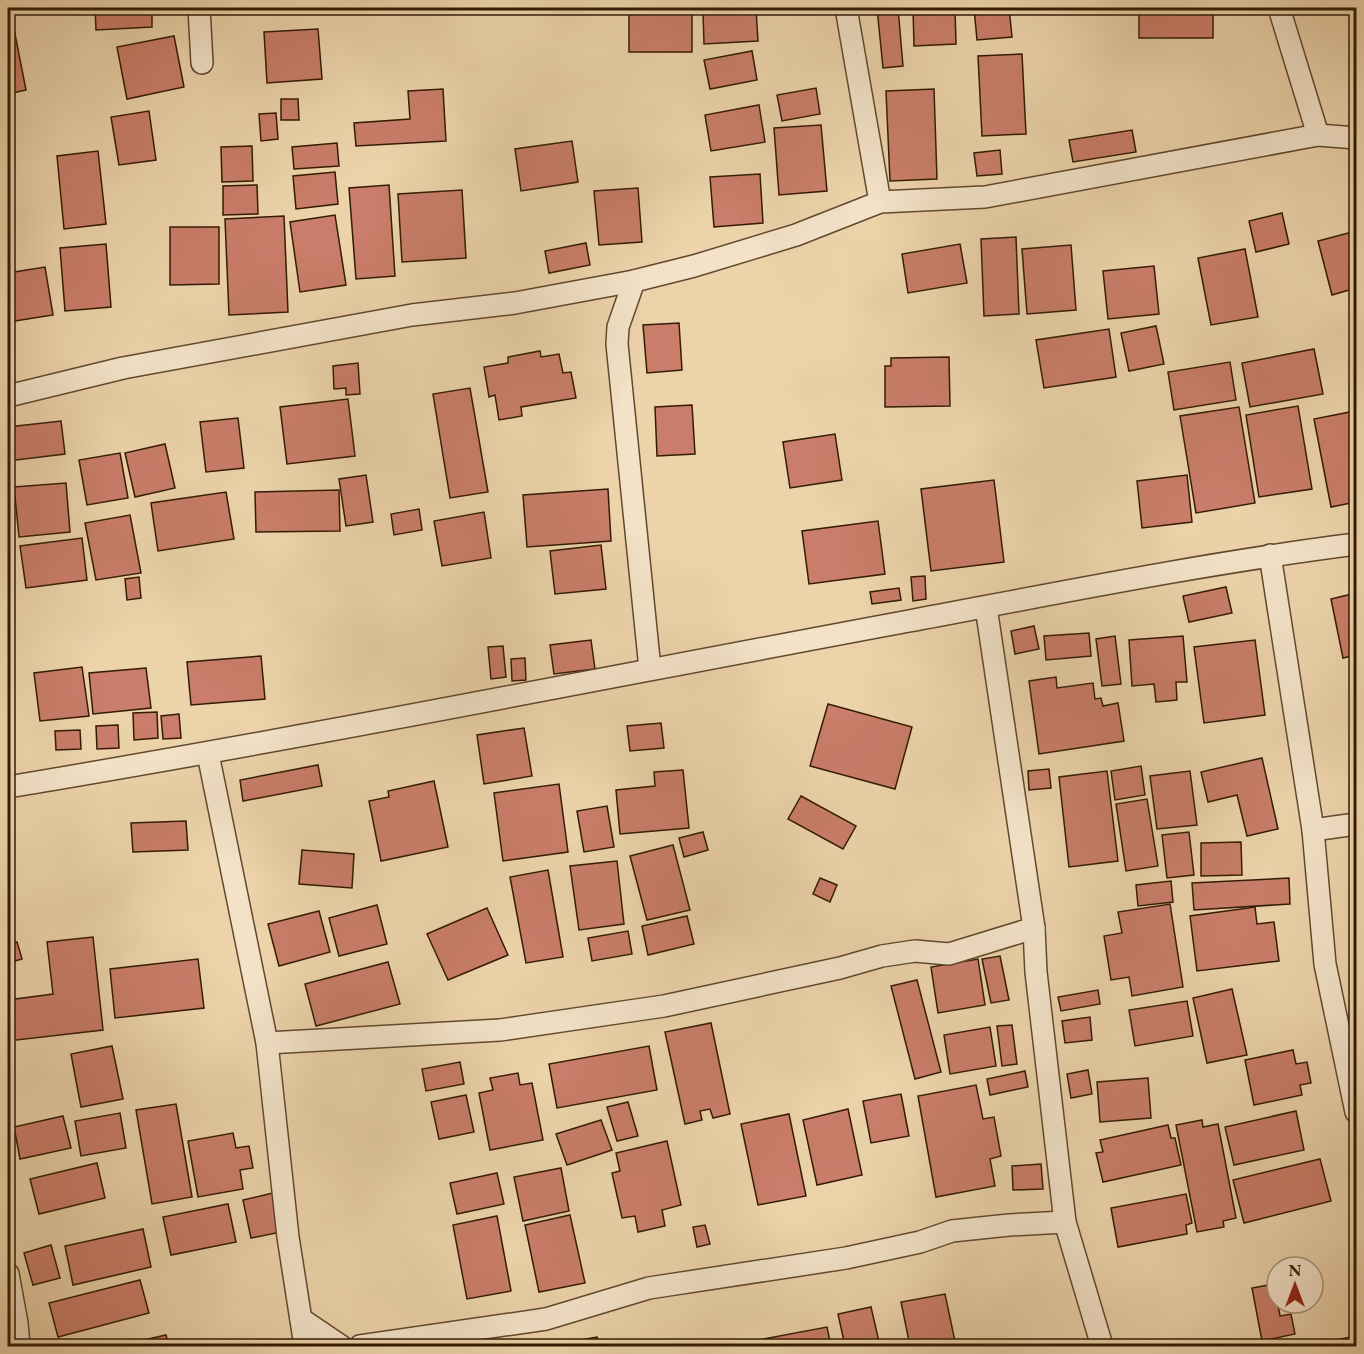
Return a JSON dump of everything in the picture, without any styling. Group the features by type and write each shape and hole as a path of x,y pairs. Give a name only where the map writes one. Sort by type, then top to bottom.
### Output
{"street":[{"path":"199,8 202,63"},
{"path":"846,8 880,202"},
{"path":"1279,8 1318,135"},
{"path":"8,396 123,368 412,315 515,303 634,281 694,266 796,235 880,202 985,197 1318,135 1356,138"},
{"path":"634,281 618,327 618,344 650,669"},
{"path":"8,787 208,754 650,669 1270,555 1356,544"},
{"path":"1270,555 1313,830 1325,964 1356,1112"},
{"path":"986,607 1034,928 1065,1222 1102,1347"},
{"path":"208,754 267,1042 288,1237 305,1347"},
{"path":"1313,830 1356,825"},
{"path":"267,1042 500,1030 640,1009 840,968 882,956 915,951 949,954 1034,928"},
{"path":"360,1347 546,1319 649,1288 846,1258 920,1242 952,1231 1065,1222"},
{"path":"8,1274 19,1347"},
{"path":"301,1319 340,1347"}],"building":[{"path":"95,8 152,8 152,27 96,30"},
{"path":"629,8 692,8 692,52 629,52"},
{"path":"877,8 898,8 903,66 883,68"},
{"path":"913,8 955,8 956,44 914,46"},
{"path":"974,8 1009,8 1012,37 977,40"},
{"path":"1139,8 1213,8 1213,38 1139,38"},
{"path":"756,9 758,41 704,44 703,12"},
{"path":"12,19 26,90 8,94 8,20"},
{"path":"318,29 322,79 267,83 264,32"},
{"path":"174,36 184,87 127,99 117,47"},
{"path":"752,51 757,80 710,89 704,60"},
{"path":"1022,54 1026,134 982,136 978,56"},
{"path":"816,88 820,114 782,121 777,95"},
{"path":"443,89 446,141 356,146 354,123 410,119 408,91"},
{"path":"934,89 937,179 890,181 886,91"},
{"path":"281,99 298,99 299,120 281,120"},
{"path":"759,105 765,142 711,151 705,115"},
{"path":"149,111 156,160 119,165 111,117"},
{"path":"276,113 278,139 261,141 259,114"},
{"path":"821,125 827,191 779,195 774,128"},
{"path":"1132,130 1136,152 1073,162 1069,140"},
{"path":"572,141 578,182 521,191 515,149"},
{"path":"337,143 339,166 294,169 292,147"},
{"path":"252,146 253,181 222,182 221,147"},
{"path":"1000,150 1002,174 977,176 974,153"},
{"path":"98,151 106,224 64,229 57,156"},
{"path":"335,172 338,204 296,209 293,176"},
{"path":"760,174 763,223 714,227 710,177"},
{"path":"257,185 258,214 223,215 223,186"},
{"path":"389,185 395,276 356,279 349,188"},
{"path":"638,188 642,242 599,245 594,191"},
{"path":"462,190 466,258 402,262 398,194"},
{"path":"1282,213 1289,244 1256,252 1249,221"},
{"path":"335,215 346,285 300,292 290,222"},
{"path":"284,216 288,312 229,315 225,219"},
{"path":"170,227 219,227 219,284 170,285"},
{"path":"1356,231 1356,288 1332,295 1318,241"},
{"path":"1016,237 1019,314 984,316 981,239"},
{"path":"586,243 590,265 549,273 545,251"},
{"path":"106,244 111,307 65,311 60,248"},
{"path":"960,244 967,283 908,293 902,254"},
{"path":"1071,245 1076,310 1027,314 1022,249"},
{"path":"1245,249 1258,317 1211,325 1198,258"},
{"path":"1154,266 1159,314 1108,319 1103,271"},
{"path":"45,267 53,315 8,322 8,273"},
{"path":"679,323 682,370 647,373 643,325"},
{"path":"1156,326 1164,364 1129,371 1121,333"},
{"path":"1109,329 1116,377 1044,388 1036,340"},
{"path":"1314,349 1323,394 1250,407 1242,363"},
{"path":"540,351 541,357 559,354 563,373 571,372 576,398 521,407 522,416 499,420 495,395 489,397 484,367 508,363 508,357"},
{"path":"949,357 950,406 885,407 885,366 891,366 891,358"},
{"path":"1230,362 1236,400 1174,410 1168,372"},
{"path":"358,363 360,394 346,395 346,388 334,389 333,366"},
{"path":"470,388 488,492 450,498 433,394"},
{"path":"348,399 355,456 287,464 280,407"},
{"path":"692,405 695,454 657,456 655,407"},
{"path":"1298,406 1312,489 1259,497 1246,415"},
{"path":"1239,407 1255,503 1196,513 1180,416"},
{"path":"1355,411 1356,502 1331,507 1314,419"},
{"path":"238,418 244,468 206,472 200,422"},
{"path":"61,421 65,454 8,461 8,427"},
{"path":"835,434 842,480 790,488 783,442"},
{"path":"165,444 175,488 135,497 125,453"},
{"path":"120,453 128,498 87,505 79,460"},
{"path":"366,475 373,522 346,526 339,479"},
{"path":"1187,475 1192,522 1142,528 1137,481"},
{"path":"994,480 1004,562 931,571 921,489"},
{"path":"66,483 70,532 19,537 14,487"},
{"path":"608,489 611,541 527,547 523,495"},
{"path":"339,490 340,531 256,532 255,492"},
{"path":"226,492 234,539 158,551 151,503"},
{"path":"419,509 422,530 394,535 391,514"},
{"path":"484,512 491,558 442,566 434,521"},
{"path":"130,515 141,573 96,580 85,523"},
{"path":"878,521 885,574 809,584 802,531"},
{"path":"82,538 87,580 26,588 20,546"},
{"path":"601,545 606,589 555,594 550,551"},
{"path":"925,576 926,599 913,601 911,577"},
{"path":"139,577 141,598 127,600 125,579"},
{"path":"1226,587 1232,613 1189,622 1183,596"},
{"path":"899,588 901,600 872,604 870,592"},
{"path":"1356,593 1356,655 1343,658 1331,599"},
{"path":"1034,626 1039,649 1015,654 1011,631"},
{"path":"1089,633 1091,656 1046,660 1044,636"},
{"path":"1115,636 1121,684 1102,686 1096,639"},
{"path":"1183,636 1187,682 1176,682 1177,700 1156,702 1154,684 1132,686 1129,640"},
{"path":"591,640 595,669 554,674 550,645"},
{"path":"1255,640 1265,715 1204,723 1194,647"},
{"path":"503,646 506,677 491,679 488,647"},
{"path":"261,656 265,699 191,705 187,662"},
{"path":"525,658 526,680 512,681 511,659"},
{"path":"82,667 89,716 40,721 34,673"},
{"path":"146,668 151,708 93,714 89,673"},
{"path":"1056,677 1057,688 1093,683 1095,699 1101,698 1103,706 1118,703 1124,741 1039,754 1029,681"},
{"path":"828,704 912,727 895,789 810,766"},
{"path":"157,712 158,738 134,740 133,713"},
{"path":"179,714 181,738 163,739 161,716"},
{"path":"661,723 664,748 630,751 627,726"},
{"path":"118,725 119,748 97,749 96,726"},
{"path":"524,728 532,776 484,784 477,735"},
{"path":"80,730 81,749 56,750 55,731"},
{"path":"1262,758 1278,829 1247,836 1237,795 1208,802 1201,772"},
{"path":"318,765 322,786 243,801 240,780"},
{"path":"1141,766 1145,795 1115,800 1111,771"},
{"path":"1049,769 1051,788 1029,790 1028,771"},
{"path":"683,770 689,828 620,834 616,790 655,786 654,772"},
{"path":"1107,771 1118,861 1069,867 1059,777"},
{"path":"1190,771 1197,825 1157,829 1150,776"},
{"path":"434,781 448,847 381,861 369,801 389,797 388,791"},
{"path":"559,784 568,852 503,861 494,793"},
{"path":"801,796 856,826 843,849 788,819"},
{"path":"1147,799 1158,866 1126,871 1116,804"},
{"path":"607,806 614,847 584,852 577,811"},
{"path":"186,821 188,850 133,852 131,823"},
{"path":"703,832 708,850 684,857 679,838"},
{"path":"1189,832 1194,875 1167,878 1162,835"},
{"path":"1241,842 1242,875 1201,876 1201,843"},
{"path":"673,845 690,910 647,920 630,856"},
{"path":"302,850 354,854 352,888 299,884"},
{"path":"617,861 624,924 579,930 570,866"},
{"path":"548,870 563,957 526,963 510,877"},
{"path":"820,878 837,885 830,902 813,894"},
{"path":"1289,878 1290,904 1194,910 1192,883"},
{"path":"1171,881 1173,902 1138,906 1136,885"},
{"path":"1170,904 1183,987 1132,996 1129,977 1111,980 1104,936 1122,933 1118,912"},
{"path":"377,905 387,944 339,956 329,918"},
{"path":"1255,907 1257,924 1274,922 1279,961 1197,971 1190,916"},
{"path":"487,908 508,955 448,980 427,934"},
{"path":"319,911 330,952 279,966 268,924"},
{"path":"687,916 694,944 648,955 642,926"},
{"path":"628,931 632,954 592,961 588,938"},
{"path":"93,937 103,1030 8,1041 8,1000 53,994 47,942"},
{"path":"1352,939 1356,939 1356,960 1352,960"},
{"path":"17,942 22,959 8,963 8,945"},
{"path":"1000,956 1009,1000 991,1003 982,959"},
{"path":"198,959 204,1008 115,1018 110,969"},
{"path":"978,959 985,1005 938,1013 931,967"},
{"path":"388,962 400,1004 316,1026 305,984"},
{"path":"917,980 941,1072 915,1079 891,986"},
{"path":"1232,989 1247,1055 1207,1063 1193,998"},
{"path":"1098,990 1100,1004 1061,1011 1058,997"},
{"path":"1187,1001 1193,1036 1135,1046 1129,1010"},
{"path":"1090,1017 1092,1040 1065,1043 1062,1021"},
{"path":"711,1023 730,1114 713,1118 710,1109 700,1111 702,1120 685,1124 665,1032"},
{"path":"1012,1025 1017,1064 1002,1066 997,1026"},
{"path":"990,1027 996,1066 950,1074 944,1035"},
{"path":"112,1046 123,1099 81,1107 71,1054"},
{"path":"649,1046 657,1090 557,1108 549,1064"},
{"path":"1293,1050 1296,1064 1307,1062 1311,1083 1300,1085 1302,1095 1254,1105 1245,1060"},
{"path":"460,1062 464,1084 426,1091 422,1069"},
{"path":"1088,1070 1092,1094 1071,1098 1067,1074"},
{"path":"1025,1071 1028,1087 990,1095 987,1079"},
{"path":"518,1073 520,1085 532,1083 543,1140 490,1150 479,1093 493,1090 490,1078"},
{"path":"1148,1078 1151,1118 1100,1122 1097,1082"},
{"path":"976,1085 983,1119 994,1117 1001,1156 990,1159 995,1186 936,1197 918,1096"},
{"path":"901,1094 909,1136 871,1143 863,1101"},
{"path":"466,1095 474,1132 439,1139 431,1102"},
{"path":"628,1102 638,1136 617,1141 607,1107"},
{"path":"176,1104 192,1197 152,1204 136,1110"},
{"path":"848,1109 862,1175 817,1185 803,1120"},
{"path":"1296,1111 1304,1150 1234,1165 1225,1127"},
{"path":"120,1113 126,1148 81,1156 75,1121"},
{"path":"789,1114 806,1196 758,1205 741,1124"},
{"path":"63,1116 71,1148 20,1159 14,1127"},
{"path":"601,1120 612,1150 567,1165 556,1134"},
{"path":"1202,1120 1203,1127 1218,1124 1236,1218 1223,1221 1224,1227 1197,1232 1176,1125"},
{"path":"1168,1125 1171,1138 1175,1138 1181,1165 1103,1182 1096,1153 1103,1152 1100,1140"},
{"path":"233,1133 236,1148 249,1146 253,1168 240,1170 243,1189 198,1197 188,1141"},
{"path":"667,1141 681,1205 662,1210 665,1226 638,1232 635,1216 622,1218 612,1173 620,1171 616,1153"},
{"path":"1320,1159 1331,1201 1244,1223 1233,1180"},
{"path":"97,1163 105,1198 39,1214 30,1179"},
{"path":"1041,1164 1043,1189 1013,1190 1012,1166"},
{"path":"561,1168 569,1211 523,1221 514,1177"},
{"path":"497,1173 504,1204 457,1214 450,1183"},
{"path":"273,1193 281,1232 251,1238 243,1200"},
{"path":"1186,1194 1192,1223 1186,1225 1187,1234 1118,1247 1111,1208"},
{"path":"228,1204 236,1242 171,1255 163,1217"},
{"path":"570,1215 585,1283 539,1292 525,1225"},
{"path":"497,1216 511,1291 467,1299 453,1225"},
{"path":"705,1225 710,1244 697,1247 693,1227"},
{"path":"143,1229 151,1267 73,1285 65,1246"},
{"path":"51,1245 60,1278 33,1285 24,1253"},
{"path":"140,1280 149,1313 58,1337 49,1303"},
{"path":"1265,1286 1265,1315 1291,1315 1295,1334 1262,1341 1252,1288"},
{"path":"945,1294 956,1346 910,1346 901,1302"},
{"path":"871,1307 880,1346 845,1346 838,1314"},
{"path":"827,1327 831,1346 749,1346 748,1342"},
{"path":"166,1335 169,1346 127,1346 126,1344"},
{"path":"1356,1336 1356,1346 1331,1346 1330,1341"},
{"path":"597,1337 599,1346 545,1346"}]}
